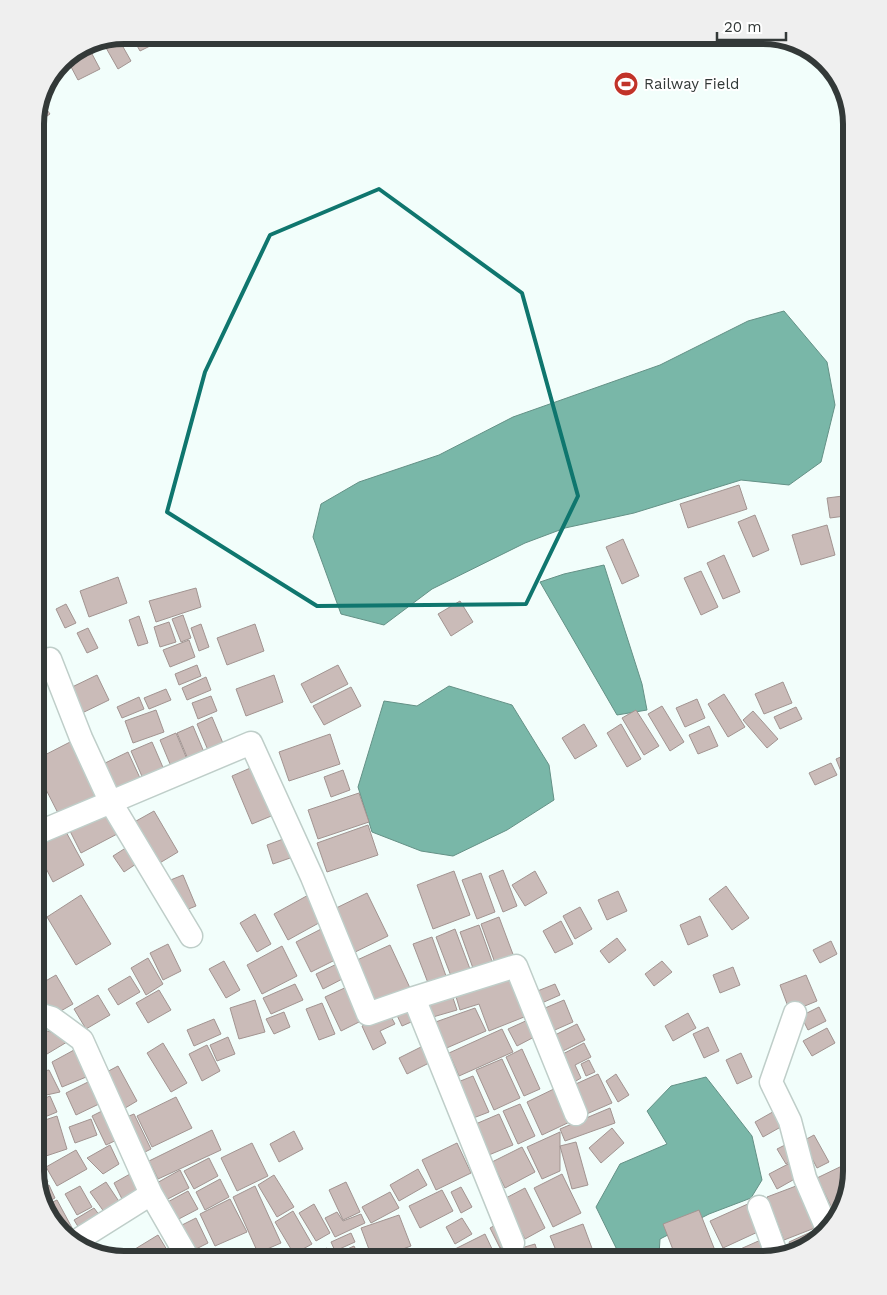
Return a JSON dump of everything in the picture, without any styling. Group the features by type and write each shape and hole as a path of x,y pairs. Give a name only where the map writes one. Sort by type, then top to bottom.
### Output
{"street":[{"path":"50,659 81,738 110,801 191,936"},
{"path":"44,830 251,743 312,877 368,1014 516,966 576,1114"},
{"path":"414,998 513,1243"},
{"path":"795,1013 771,1082 790,1121 805,1178 824,1223"},
{"path":"44,1016 52,1018 82,1040 151,1194 184,1251"},
{"path":"80,1238 151,1194"},
{"path":"759,1208 775,1251"}],"highlighted area":[{"path":"379,189 522,293 578,496 526,604 317,606 167,512 205,372 270,235"}],"shaded area":[{"path":"784,311 827,362 835,405 821,462 789,485 741,480 634,513 565,528 525,543 432,589 384,625 341,614 313,537 321,504 359,482 439,455 513,417 660,365 748,321"},
{"path":"604,565 642,684 647,710 617,715 540,582 564,574"},
{"path":"449,686 512,705 549,765 554,800 507,830 453,856 421,851 372,832 358,787 384,701 417,706"},
{"path":"706,1077 752,1136 762,1180 751,1198 709,1214 660,1239 659,1251 618,1251 596,1207 620,1164 667,1144 647,1111 671,1086"}],"building":[{"path":"121,44 131,61 118,69 105,46"},
{"path":"136,44 154,44 140,51"},
{"path":"91,52 100,69 78,80 70,65"},
{"path":"45,108 50,114 44,118"},
{"path":"739,485 747,509 688,528 680,504"},
{"path":"843,496 843,516 830,518 827,498"},
{"path":"755,515 769,550 753,557 738,522"},
{"path":"827,525 835,555 801,565 792,535"},
{"path":"623,539 639,576 622,584 606,547"},
{"path":"724,555 740,592 723,599 707,563"},
{"path":"701,571 718,607 701,615 684,578"},
{"path":"118,577 127,603 89,617 80,591"},
{"path":"196,588 201,607 156,622 149,601"},
{"path":"460,601 473,622 451,636 438,614"},
{"path":"66,604 76,623 65,628 56,609"},
{"path":"183,615 191,638 181,642 172,619"},
{"path":"139,616 148,643 138,646 129,620"},
{"path":"169,622 176,642 160,647 154,627"},
{"path":"201,624 209,647 199,651 191,628"},
{"path":"255,624 264,651 227,665 217,638"},
{"path":"88,628 98,648 87,653 77,633"},
{"path":"189,640 195,657 170,667 163,650"},
{"path":"197,665 201,676 179,685 175,674"},
{"path":"338,665 348,684 311,703 301,684"},
{"path":"97,675 109,700 80,714 68,689"},
{"path":"274,675 283,702 246,716 236,689"},
{"path":"206,677 211,690 187,700 182,688"},
{"path":"783,682 792,703 764,714 755,694"},
{"path":"351,687 361,706 324,725 313,706"},
{"path":"166,689 171,700 149,709 144,698"},
{"path":"724,694 745,727 728,737 708,704"},
{"path":"211,696 217,711 198,719 192,703"},
{"path":"139,697 144,709 122,718 117,707"},
{"path":"697,699 705,718 685,727 676,708"},
{"path":"662,706 684,742 670,751 648,714"},
{"path":"796,707 802,719 780,729 774,717"},
{"path":"156,710 164,732 133,743 125,721"},
{"path":"636,710 659,746 644,755 622,718"},
{"path":"753,711 778,739 767,748 743,720"},
{"path":"212,717 225,748 210,755 197,724"},
{"path":"584,724 597,746 575,759 562,738"},
{"path":"621,724 641,759 627,767 607,733"},
{"path":"193,726 206,757 190,764 177,733"},
{"path":"709,726 718,746 698,754 689,735"},
{"path":"176,733 189,764 173,771 160,740"},
{"path":"330,734 340,764 289,781 279,752"},
{"path":"74,740 104,797 61,819 44,786 44,755"},
{"path":"152,742 165,772 144,781 131,751"},
{"path":"128,752 140,778 112,791 99,766"},
{"path":"843,756 843,776 836,759"},
{"path":"831,763 837,775 815,785 809,773"},
{"path":"255,766 276,814 252,824 232,776"},
{"path":"343,770 350,790 331,797 324,777"},
{"path":"359,793 369,822 318,839 308,810"},
{"path":"154,811 178,852 153,867 129,825"},
{"path":"109,812 119,833 81,853 70,831"},
{"path":"368,825 378,855 327,872 317,843"},
{"path":"65,830 84,865 53,882 44,864 44,842"},
{"path":"286,838 293,857 273,864 267,845"},
{"path":"132,844 142,860 124,872 113,856"},
{"path":"503,870 517,906 503,912 489,876"},
{"path":"454,871 470,915 433,929 417,885"},
{"path":"535,871 547,893 525,906 512,885"},
{"path":"481,873 495,912 477,919 462,880"},
{"path":"183,875 196,906 181,912 168,881"},
{"path":"726,886 749,918 732,930 709,899"},
{"path":"618,891 627,911 607,920 598,900"},
{"path":"312,893 326,919 288,940 274,914"},
{"path":"367,893 388,936 349,955 328,912"},
{"path":"81,895 111,944 76,965 47,917"},
{"path":"580,907 592,929 575,939 563,916"},
{"path":"255,914 271,944 257,952 240,923"},
{"path":"700,916 708,936 688,945 680,925"},
{"path":"499,917 514,957 495,963 481,924"},
{"path":"561,921 573,944 555,953 543,931"},
{"path":"479,925 493,964 474,971 460,932"},
{"path":"325,927 341,957 311,972 296,942"},
{"path":"455,929 470,969 451,976 436,937"},
{"path":"432,937 446,976 428,983 413,944"},
{"path":"617,938 626,950 609,963 600,951"},
{"path":"831,941 837,954 820,963 813,950"},
{"path":"168,944 181,971 163,980 150,953"},
{"path":"390,945 410,988 374,1003 355,961"},
{"path":"282,946 297,976 262,994 247,965"},
{"path":"148,958 163,984 146,995 131,968"},
{"path":"224,961 240,990 226,998 209,969"},
{"path":"662,961 672,972 654,986 645,974"},
{"path":"341,962 348,976 323,989 316,974"},
{"path":"733,967 740,985 720,993 713,975"},
{"path":"513,972 529,1015 489,1031 479,1004 460,1010 454,990"},
{"path":"56,975 73,1004 52,1016 44,1002 44,982"},
{"path":"806,975 817,1001 790,1012 780,985"},
{"path":"130,976 140,992 118,1005 108,989"},
{"path":"295,984 303,1000 271,1014 263,998"},
{"path":"555,984 560,995 535,1006 530,994"},
{"path":"351,985 367,1018 341,1031 325,997"},
{"path":"450,989 457,1010 426,1019 420,999"},
{"path":"159,990 171,1010 148,1023 136,1003"},
{"path":"98,995 110,1015 86,1029 74,1009"},
{"path":"255,1000 265,1032 239,1039 230,1008"},
{"path":"564,1000 573,1022 548,1033 538,1011"},
{"path":"322,1003 335,1034 319,1040 306,1009"},
{"path":"412,1005 418,1019 402,1026 395,1011"},
{"path":"819,1007 826,1021 808,1030 801,1016"},
{"path":"475,1008 486,1031 442,1050 430,1024"},
{"path":"284,1012 290,1027 274,1034 266,1019"},
{"path":"389,1013 395,1024 380,1031 386,1043 373,1050 362,1026"},
{"path":"688,1013 696,1028 673,1041 665,1026"},
{"path":"214,1019 221,1034 194,1046 187,1030"},
{"path":"530,1019 538,1035 517,1046 508,1029"},
{"path":"577,1024 585,1040 557,1054 549,1038"},
{"path":"708,1027 719,1051 704,1058 693,1034"},
{"path":"827,1028 835,1043 812,1056 803,1041"},
{"path":"502,1029 513,1052 459,1076 449,1053"},
{"path":"44,1030 51,1032 67,1042 47,1054 44,1050"},
{"path":"228,1037 235,1054 217,1061 210,1045"},
{"path":"163,1043 187,1083 171,1092 147,1053"},
{"path":"584,1043 591,1057 575,1065 581,1078 571,1084 557,1057"},
{"path":"427,1044 435,1060 407,1074 399,1058"},
{"path":"207,1045 220,1071 202,1081 189,1054"},
{"path":"522,1049 540,1089 524,1096 506,1057"},
{"path":"74,1050 91,1075 62,1087 52,1062"},
{"path":"741,1053 752,1077 737,1084 726,1060"},
{"path":"502,1059 520,1098 494,1110 476,1070"},
{"path":"589,1060 595,1072 586,1076 581,1064"},
{"path":"118,1066 137,1101 120,1111 101,1075"},
{"path":"49,1070 60,1092 44,1096 44,1071"},
{"path":"598,1074 612,1103 582,1116 569,1087"},
{"path":"616,1074 629,1095 618,1102 606,1081"},
{"path":"473,1076 489,1112 468,1120 453,1084"},
{"path":"90,1081 101,1103 76,1115 66,1093"},
{"path":"560,1086 576,1119 542,1135 527,1102"},
{"path":"50,1096 57,1112 44,1117 44,1098"},
{"path":"176,1097 192,1128 152,1147 137,1116"},
{"path":"520,1104 535,1136 518,1144 503,1111"},
{"path":"610,1108 615,1123 565,1141 560,1129"},
{"path":"106,1109 121,1138 106,1145 92,1116"},
{"path":"778,1109 786,1124 763,1137 755,1122"},
{"path":"134,1114 151,1149 141,1154 124,1118"},
{"path":"499,1114 513,1145 484,1157 471,1126"},
{"path":"57,1116 67,1149 46,1156 44,1149 44,1120"},
{"path":"91,1119 97,1135 75,1143 69,1127"},
{"path":"612,1128 624,1143 601,1163 589,1148"},
{"path":"212,1130 221,1150 158,1179 149,1161"},
{"path":"294,1131 303,1149 279,1162 270,1144"},
{"path":"560,1132 560,1171 542,1179 527,1147"},
{"path":"814,1135 829,1162 817,1168 803,1141"},
{"path":"576,1142 588,1185 572,1189 560,1146"},
{"path":"252,1143 268,1176 237,1191 221,1158"},
{"path":"457,1143 471,1173 436,1190 422,1160"},
{"path":"789,1143 797,1157 786,1164 777,1149"},
{"path":"110,1145 119,1164 103,1174 87,1158"},
{"path":"522,1147 535,1172 505,1188 492,1162"},
{"path":"76,1150 87,1169 57,1186 46,1167"},
{"path":"209,1158 218,1176 194,1189 184,1171"},
{"path":"792,1162 800,1176 777,1189 769,1174"},
{"path":"843,1165 841,1192 833,1210 817,1178"},
{"path":"418,1169 427,1185 399,1201 390,1185"},
{"path":"180,1170 189,1188 164,1201 155,1184"},
{"path":"44,1174 48,1182 44,1184"},
{"path":"130,1174 140,1193 124,1203 114,1183"},
{"path":"562,1174 581,1213 553,1227 534,1188"},
{"path":"274,1175 294,1207 277,1217 258,1185"},
{"path":"220,1179 229,1197 205,1210 196,1192"},
{"path":"106,1182 122,1206 107,1216 90,1192"},
{"path":"346,1182 360,1212 343,1220 329,1190"},
{"path":"804,1183 820,1226 784,1240 767,1197"},
{"path":"49,1185 55,1198 50,1201 45,1187"},
{"path":"80,1186 92,1207 77,1215 65,1194"},
{"path":"255,1186 281,1243 263,1251 257,1251 233,1197"},
{"path":"461,1187 472,1207 461,1213 451,1192"},
{"path":"525,1188 545,1228 525,1239 504,1199"},
{"path":"442,1190 453,1211 420,1228 409,1206"},
{"path":"188,1191 198,1209 173,1222 164,1204"},
{"path":"390,1192 399,1208 371,1223 362,1207"},
{"path":"230,1199 247,1232 215,1246 200,1214"},
{"path":"57,1200 76,1236 60,1220 50,1203"},
{"path":"750,1203 762,1230 723,1248 710,1221"},
{"path":"314,1204 330,1233 316,1241 299,1213"},
{"path":"94,1208 103,1220 82,1233 74,1220"},
{"path":"699,1210 715,1251 674,1251 663,1224"},
{"path":"293,1211 312,1244 299,1251 292,1251 275,1222"},
{"path":"337,1212 343,1221 361,1214 365,1223 335,1237 325,1218"},
{"path":"399,1215 411,1246 397,1251 370,1251 361,1228"},
{"path":"196,1218 208,1243 190,1251 178,1227"},
{"path":"462,1218 472,1234 455,1244 446,1227"},
{"path":"501,1222 511,1243 500,1248 490,1228"},
{"path":"583,1224 593,1251 556,1251 550,1236"},
{"path":"813,1231 814,1233 791,1246 789,1242"},
{"path":"351,1233 355,1242 335,1251 331,1242"},
{"path":"485,1234 493,1251 454,1251"},
{"path":"158,1235 168,1251 132,1251"},
{"path":"763,1239 769,1251 763,1251 736,1251"},
{"path":"535,1244 537,1251 511,1251"},
{"path":"354,1246 356,1251 343,1251"}],"place":[{"name":"Railway Field","path":"626,84"}]}
